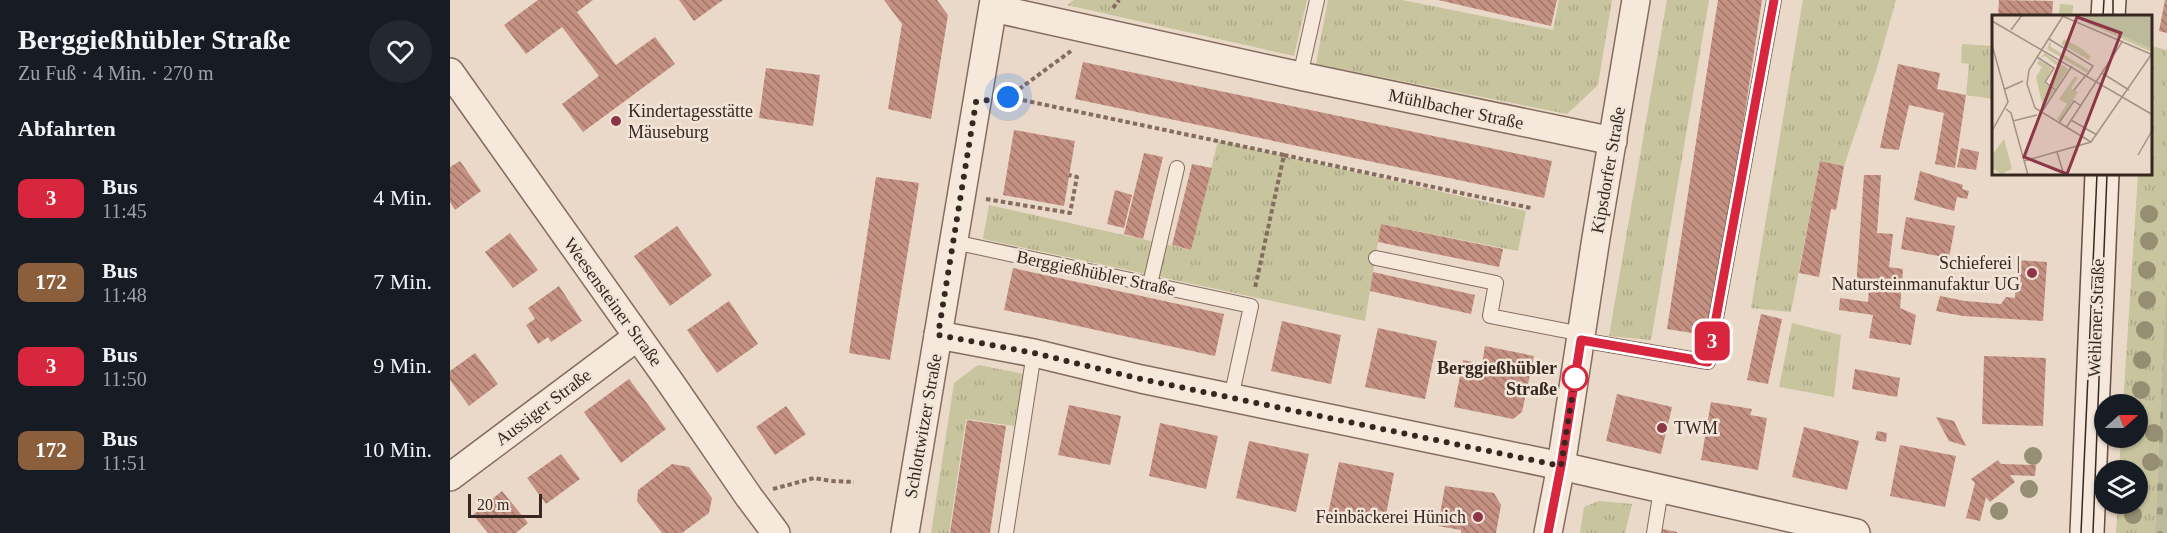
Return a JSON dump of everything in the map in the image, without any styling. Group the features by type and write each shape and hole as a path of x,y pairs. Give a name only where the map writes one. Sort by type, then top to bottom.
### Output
{"main road":[{"path":"2108,15 2109,0"},
{"name":"Wehlener Straße","path":"2087,533 2102,176"}],"street":[{"name":"Kipsdorfer Straße","path":"1548,533 1561,466 1636,0"},
{"name":"Mühlbacher Straße","path":"993,4 1098,32 1613,141"},
{"name":"Schlottwitzer Straße","path":"905,533 993,4"},
{"name":"Weesensteiner Straße","path":"450,72 776,533"},
{"path":"938,335 1034,353 1141,379 1561,466 1856,533"},
{"name":"Aussiger Straße","path":"450,477 637,337"}],"lane":[{"path":"1300,76 1317,0"},
{"path":"1376,258 1496,283 1490,316 1708,362 1774,0"},
{"path":"1150,284 1177,168"},
{"name":"Berggießhübler Straße","path":"954,242 1251,306 1231,398"},
{"path":"1006,533 1034,353"},
{"path":"1654,533 1661,490"}],"path":[{"path":"976,102 1008,97 1098,32"},
{"path":"1284,155 1531,208"},
{"path":"962,195 1070,213 1077,177 1069,175"},
{"path":"749,497 790,483 814,478 854,482"}],"green space":[{"path":"1074,0 1307,0 1294,56 1067,5"},
{"path":"1328,0 1402,0 1553,30 1559,0 1612,0 1598,85 1567,114 1316,64"},
{"path":"1667,0 1709,0 1651,340 1609,336"},
{"path":"1803,0 1896,0 1877,68 1844,166 1820,161 1791,312 1751,308"},
{"path":"2060,4 2073,5 2072,15 2059,15"},
{"path":"1962,44 1992,46 1992,99 1966,95 1969,64 1961,63"},
{"path":"2152,46 2167,50 2167,264 2155,533 2116,533 2117,514 2148,514 2148,460 2120,460 2120,448 2148,448 2148,394 2124,394 2138,176 2152,176"},
{"path":"1218,141 1526,211 1518,251 1381,224 1365,321 983,239 989,205 1191,250"},
{"path":"2167,264 2167,533 2155,533"},
{"path":"1792,323 1841,335 1834,397 1779,387"},
{"path":"978,365 1024,374 1014,426 966,419 949,533 931,533 954,383"},
{"path":"1599,501 1632,504 1625,533 1580,533 1584,507"}],"building":[{"path":"538,0 593,0 577,12 616,65 655,37 675,64 583,132 562,104 599,76 562,27 526,54 504,25"},
{"path":"679,0 723,0 694,21"},
{"path":"884,0 937,0 948,15 931,119 888,109 902,24"},
{"path":"1438,0 1557,0 1551,26"},
{"path":"1718,0 1762,0 1711,336 1667,329"},
{"path":"1999,0 2053,1 2052,15 1998,15"},
{"path":"2165,0 2167,0 2167,33 2159,31"},
{"path":"1083,62 1552,161 1544,198 1075,99"},
{"path":"1898,64 1940,73 1937,89 1966,95 1955,168 1935,164 1944,113 1909,105 1899,150 1880,148"},
{"path":"766,68 820,75 813,126 759,118"},
{"path":"1014,130 1075,141 1064,206 1003,195"},
{"path":"1961,148 1979,152 1976,170 1957,167"},
{"path":"1144,153 1163,157 1143,239 1124,234"},
{"path":"460,161 481,191 455,210 450,202 450,167"},
{"path":"1820,161 1844,166 1836,210 1831,209 1819,277 1799,273"},
{"path":"1192,164 1212,168 1191,250 1172,245"},
{"path":"1920,171 1963,185 1962,189 1969,191 1967,199 1957,197 1954,211 1914,200"},
{"path":"1864,175 1881,175 1877,233 1893,234 1889,267 1903,269 1900,308 1916,315 1911,345 1869,338 1873,315 1839,310 1840,298 1868,302 1869,289 1856,287"},
{"path":"876,177 919,183 890,360 849,353"},
{"path":"1115,190 1132,195 1124,228 1107,224"},
{"path":"1906,217 1955,226 1949,258 1901,249"},
{"path":"1381,224 1503,249 1499,267 1378,242"},
{"path":"677,226 712,275 670,306 634,256"},
{"path":"510,233 538,270 513,288 485,252"},
{"path":"2017,260 2047,262 2043,321 1963,316 1936,311 1940,296 2001,304 2006,297 2015,298"},
{"path":"1013,268 1224,314 1215,356 1004,310"},
{"path":"1373,272 1475,295 1471,314 1370,291"},
{"path":"559,286 582,321 551,342 548,337 538,344 526,325 535,319 528,308"},
{"path":"729,301 758,344 717,373 687,330"},
{"path":"1761,314 1782,319 1768,384 1747,380"},
{"path":"1282,321 1341,335 1331,384 1271,371"},
{"path":"1378,328 1437,341 1425,399 1365,387"},
{"path":"1485,346 1534,356 1522,412 1513,419 1454,407 1463,360 1482,364"},
{"path":"475,353 498,384 469,406 450,380 450,371"},
{"path":"1984,356 2046,358 2043,426 1982,424"},
{"path":"1855,369 1900,378 1897,397 1852,389"},
{"path":"629,379 666,429 621,463 584,412"},
{"path":"1617,394 1672,407 1661,454 1606,441"},
{"path":"1711,402 1752,409 1750,415 1767,418 1758,470 1701,460"},
{"path":"1069,405 1121,416 1110,465 1058,455"},
{"path":"786,406 806,434 775,455 756,427"},
{"path":"1936,417 1954,421 1966,446 1949,441"},
{"path":"967,420 1006,426 990,533 950,533"},
{"path":"1160,423 1218,436 1206,489 1149,476"},
{"path":"1804,427 1859,441 1847,490 1792,477"},
{"path":"1877,431 1887,433 1886,442 1875,440"},
{"path":"1249,441 1309,454 1296,512 1236,498"},
{"path":"1900,445 1956,456 1945,507 1890,496"},
{"path":"561,454 580,479 546,504 527,478"},
{"path":"1998,460 2001,464 2036,465 2035,476 2010,475 2015,482 1990,502 1986,497 1980,521 1966,518 1975,483 1971,479"},
{"path":"1339,462 1394,473 1384,525 1328,514"},
{"path":"672,464 689,467 712,498 709,513 682,533 662,533 637,501 638,490"},
{"path":"1445,486 1494,493 1501,505 1496,533 1461,533 1461,530 1438,526"},
{"path":"502,491 528,523 516,533 488,533 473,515"},
{"path":"1662,529 1677,532 1677,533 1661,533"}],"tram line":[{"path":"2103,15 2104,0"},
{"path":"2113,0 2113,15"},
{"path":"2081,533 2097,176"},
{"path":"2093,533 2107,176"}],"bus line":[{"name":"3","path":"1548,533 1581,340 1708,362 1774,0"}],"place":[{"name":"Kindertagesstätte Mäuseburg","path":"616,121"},
{"name":"Schieferei | Natursteinmanufaktur UG","path":"2032,273"},
{"name":"Berggießhübler Straße","path":"1575,378"},
{"name":"TWM","path":"1662,428"},
{"name":"Feinbäckerei Hünich","path":"1478,517"}],"route":[{"path":"1008,97 976,102 938,335 1034,353 1141,379 1561,466 1575,378"}]}
